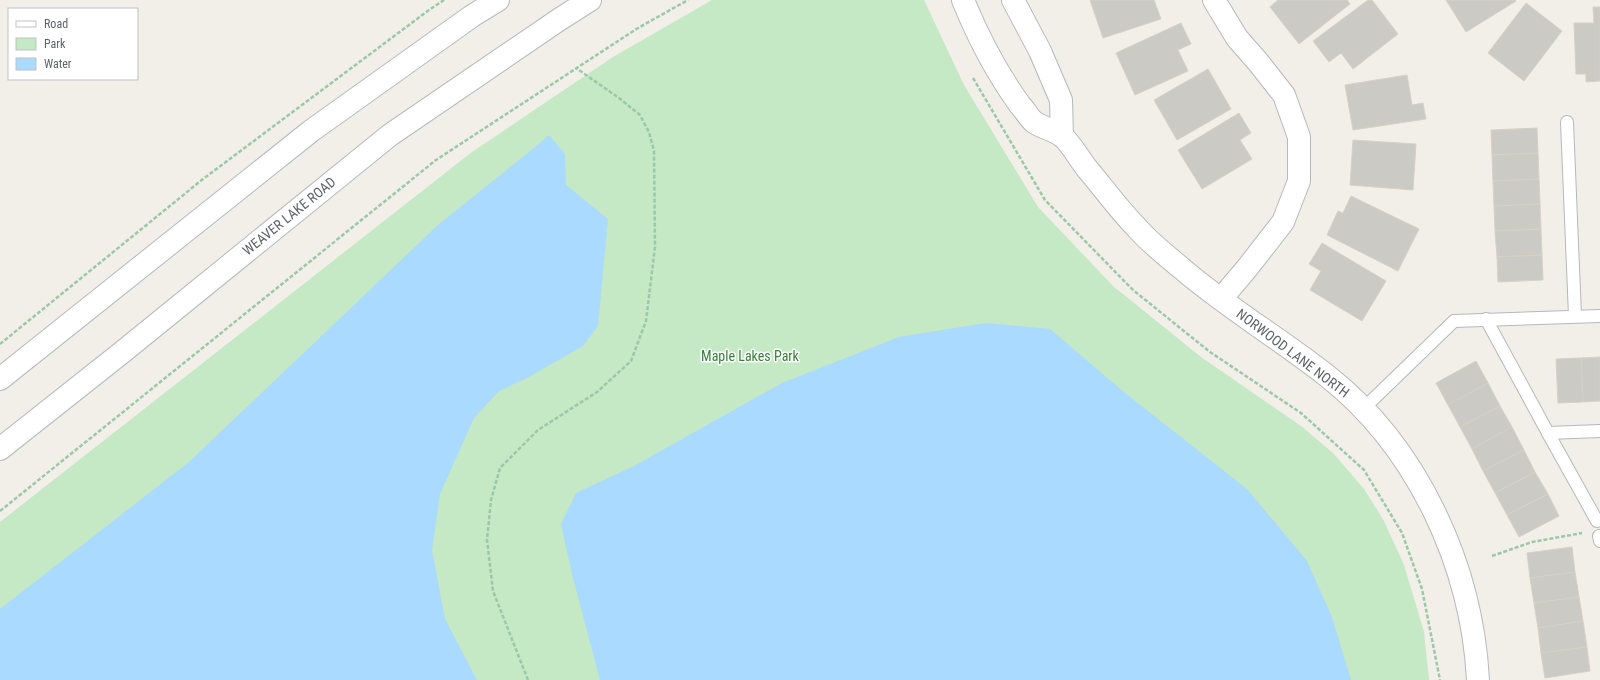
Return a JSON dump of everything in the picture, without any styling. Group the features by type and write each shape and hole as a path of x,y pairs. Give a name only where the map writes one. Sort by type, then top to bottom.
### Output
{"street":[{"path":"0,379 311,130 472,16 498,0"},
{"name":"WEAVER LAKE ROAD","path":"0,449 120,354 390,135 560,18 590,0"},
{"name":"NORWOOD LANE NORTH","path":"964,0 970,18 1002,80 1032,121 1062,136 1086,169 1138,230 1181,268 1221,299 1328,377 1363,409 1388,438 1411,470 1436,514 1454,558 1468,608 1476,650 1478,680"},
{"path":"1013,0 1040,51 1061,100 1062,136"},
{"path":"1214,0 1237,38 1284,95 1299,137 1299,181 1282,222 1248,267 1221,299"}],"lane":[{"path":"1567,122 1575,316"},
{"path":"1363,409 1454,321 1600,316"},
{"path":"1486,319 1597,520"},
{"path":"1548,433 1600,431"}],"path":[{"path":"0,344 203,178 444,0"},
{"path":"0,511 436,160 638,28 688,0"},
{"path":"528,680 493,591 486,540 491,500 500,468 538,430 596,392 631,361 646,321 655,247 654,150 649,132 640,115 619,98 576,68"},
{"path":"972,75 1045,200 1133,290 1210,352 1301,413 1364,470 1402,533 1422,589 1440,680"},
{"path":"1492,556 1532,542 1568,534 1596,536"}],"green space":[{"name":"Maple Lakes Park","path":"712,0 924,0 964,85 1038,207 1113,286 1201,357 1301,426 1333,453 1364,489 1384,521 1404,565 1424,632 1429,680 0,680 0,522 472,152 613,57"}],"water":[{"path":"549,135 565,154 566,185 608,219 598,326 583,346 527,378 499,391 474,418 440,494 432,550 445,619 477,680 0,680 0,609 189,462 438,225"},
{"path":"986,323 1050,329 1125,393 1247,489 1307,561 1332,617 1351,680 600,680 572,574 561,524 576,493 634,466 782,383 899,337"}],"building":[{"path":"1090,0 1154,0 1161,19 1103,38"},
{"path":"1278,0 1347,0 1350,4 1299,44 1270,7"},
{"path":"1368,0 1372,0 1398,34 1353,69 1341,53 1329,62 1313,41"},
{"path":"1446,0 1515,0 1516,1 1466,32"},
{"path":"1526,3 1562,31 1524,81 1488,53"},
{"path":"1593,7 1600,7 1600,81 1586,82 1586,74 1576,74 1574,23 1594,23"},
{"path":"1181,23 1191,44 1178,50 1188,71 1135,95 1116,53"},
{"path":"1208,69 1231,109 1177,140 1154,100"},
{"path":"1407,75 1412,105 1423,103 1426,119 1353,130 1345,85"},
{"path":"1239,113 1251,133 1240,140 1252,159 1202,189 1178,150"},
{"path":"1537,128 1538,153 1492,155 1491,130"},
{"path":"1353,140 1416,144 1413,190 1350,185"},
{"path":"1538,153 1539,179 1493,181 1492,155"},
{"path":"1539,179 1540,204 1494,206 1493,181"},
{"path":"1351,196 1419,229 1398,271 1327,235 1338,211 1343,213"},
{"path":"1540,204 1541,229 1495,231 1494,206"},
{"path":"1541,229 1542,255 1497,257 1495,231"},
{"path":"1322,243 1386,281 1362,321 1310,290 1321,271 1309,264"},
{"path":"1542,255 1543,280 1498,282 1497,257"},
{"path":"1600,357 1600,401 1583,402 1581,358"},
{"path":"1581,358 1583,402 1558,403 1556,359"},
{"path":"1476,361 1488,383 1448,405 1436,383"},
{"path":"1488,383 1500,406 1460,427 1448,405"},
{"path":"1500,406 1512,427 1472,449 1460,427"},
{"path":"1512,427 1524,450 1483,471 1472,449"},
{"path":"1524,450 1535,472 1495,493 1483,471"},
{"path":"1535,472 1548,494 1507,515 1495,493"},
{"path":"1548,494 1559,516 1519,537 1507,515"},
{"path":"1572,547 1575,572 1530,578 1527,553"},
{"path":"1575,572 1579,597 1534,603 1530,578"},
{"path":"1579,597 1583,621 1538,628 1534,603"},
{"path":"1583,621 1587,647 1541,653 1538,628"},
{"path":"1587,647 1590,671 1545,678 1541,653"}]}
